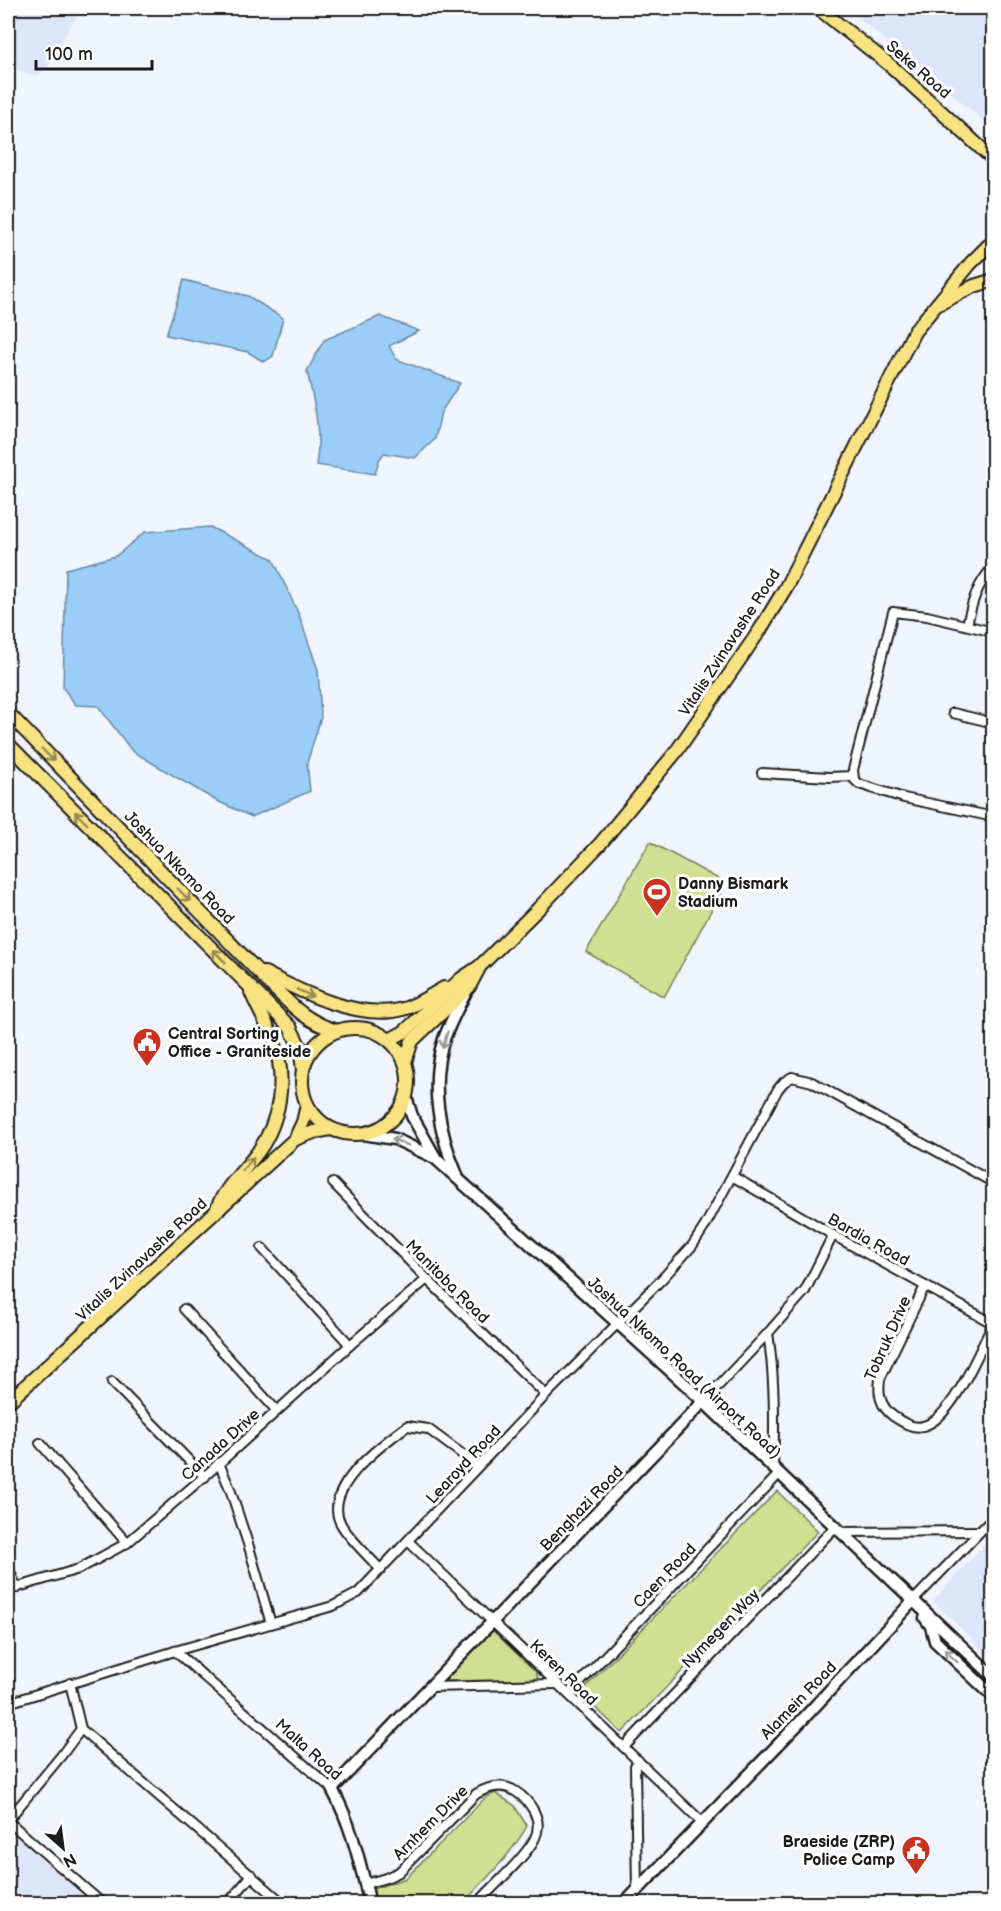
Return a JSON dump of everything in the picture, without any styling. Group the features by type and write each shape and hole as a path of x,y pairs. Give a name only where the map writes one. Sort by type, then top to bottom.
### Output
{"main road":[{"name":"Seke Road","path":"818,8 891,66 993,160"},
{"name":"Vitalis Zvinavashe Road","path":"405,1062 412,1041 479,967 600,844 676,752 760,630 786,587 914,332 993,240"},
{"path":"935,306 974,286 993,280"},
{"name":"Joshua Nkomo Road","path":"8,713 297,1010 319,1026 337,1031"},
{"name":"Joshua Nkomo Road","path":"8,744 290,1027 300,1047 303,1070"},
{"path":"253,967 312,997 345,1006 390,1011 414,1005 465,983"},
{"name":"Vitalis Zvinavashe Road","path":"389,1040 404,1032 465,983"},
{"path":"216,1212 228,1187 261,1148 270,1132 279,1102 279,1065 274,1043 248,984"},
{"path":"364,1028 377,1032 399,1050 405,1062 408,1074 406,1098 400,1111 390,1122 377,1130 363,1134 346,1134 330,1129 313,1115 307,1106 302,1088 303,1070 307,1058 315,1046 325,1037 337,1031 364,1028"},
{"name":"Vitalis Zvinavashe Road","path":"8,1402 295,1139 307,1106"},
{"name":"Vitalis Zvinavashe Road","path":"295,1139 330,1129"}],"street":[{"path":"967,625 974,595 993,566"},
{"path":"993,632 908,613 892,614 853,773 859,784 904,798 993,817"},
{"path":"953,714 993,723"},
{"path":"762,773 829,777 853,773"},
{"path":"458,1178 446,1150 440,1124 437,1097 438,1069 444,1041 465,983"},
{"name":"Learoyd Road","path":"8,1703 175,1651 333,1606 350,1598 366,1586 546,1395 692,1246 784,1082 792,1077 812,1082 993,1183"},
{"path":"406,1098 412,1116 435,1158"},
{"path":"363,1134 395,1139 435,1158"},
{"name":"Joshua Nkomo Road (Airport Road)","path":"435,1158 703,1402 912,1602"},
{"name":"Bardia Road","path":"732,1176 832,1235 993,1324"},
{"name":"Manitoba Road","path":"333,1183 546,1395"},
{"name":"Benghazi Road","path":"332,1789 768,1333 805,1291 832,1235"},
{"path":"262,1248 350,1345"},
{"name":"Canada Drive","path":"8,1590 79,1569 127,1543 205,1477 350,1345 427,1279"},
{"name":"Tobruk Drive","path":"925,1286 880,1379 878,1392 890,1413 906,1424 923,1426 934,1422 943,1414 954,1400 993,1324"},
{"path":"184,1309 277,1412"},
{"path":"768,1333 773,1367 776,1471"},
{"path":"112,1382 205,1477"},
{"path":"381,1570 340,1524 337,1508 342,1490 369,1455 407,1426 428,1429 478,1466"},
{"path":"40,1443 127,1543"},
{"path":"219,1463 249,1547 271,1624"},
{"name":"Caen Road","path":"569,1694 776,1471"},
{"name":"Alamein Road","path":"624,1904 803,1719 993,1516"},
{"path":"837,1530 980,1531"},
{"name":"Nymegen Way","path":"624,1747 837,1530"},
{"name":"Keren Road","path":"408,1541 702,1822"},
{"path":"8,1567 17,1588"},
{"path":"912,1602 993,1677"},
{"path":"912,1602 931,1626 935,1641 993,1697"},
{"name":"Malta Road","path":"175,1651 332,1789 347,1819 370,1904"},
{"path":"70,1683 81,1729 284,1904"},
{"path":"430,1687 556,1684"},
{"path":"81,1729 8,1821 103,1904"},
{"path":"637,1890 635,1766 638,1760"},
{"name":"Arnhem Drive","path":"365,1884 399,1872 476,1794 485,1788 505,1787 517,1792 535,1811 537,1832 532,1843 477,1904"},
{"path":"227,1904 252,1875"}],"shaded area":[{"path":"8,8 81,8 46,70 36,76 8,66"},
{"path":"846,8 993,8 993,128"},
{"path":"993,1535 993,1660 933,1601"},
{"path":"8,1830 93,1903 8,1903"}],"green space":[{"name":"Danny Bismark Stadium","path":"650,842 726,883 664,997 586,952"},
{"path":"777,1491 818,1531 622,1733 580,1693"},
{"path":"492,1630 536,1672 538,1677 532,1680 441,1681"},
{"path":"495,1793 514,1805 527,1826 506,1857 463,1903 377,1903 373,1889 406,1878 485,1798"}],"water":[{"path":"184,280 248,296 283,318 273,356 264,362 248,352 166,335"},
{"path":"380,316 419,331 389,346 396,359 460,383 441,412 435,439 415,458 384,453 379,460 375,474 316,465 318,430 307,371 324,340"},
{"path":"210,527 273,559 299,615 318,670 321,717 307,763 310,791 252,817 215,800 132,751 98,706 76,705 63,688 66,569 116,556 145,532"}],"place":[{"name":"Danny Bismark Stadium","path":"657,918"},
{"name":"Central Sorting Office - Graniteside","path":"147,1068"},
{"name":"Braeside (ZRP) Police Camp","path":"916,1876"}]}
